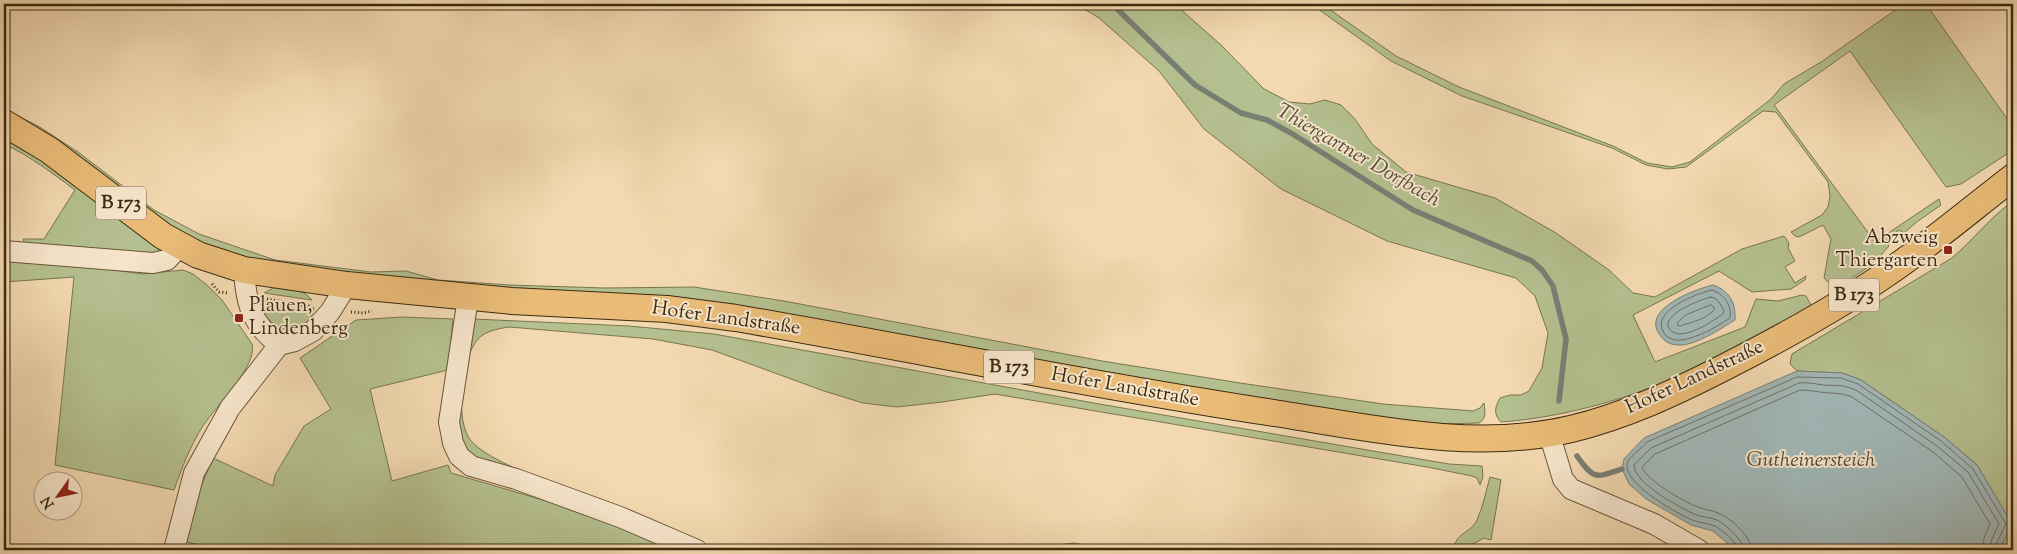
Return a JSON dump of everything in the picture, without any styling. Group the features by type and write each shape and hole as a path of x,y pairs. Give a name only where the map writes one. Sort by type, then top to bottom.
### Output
{"main road":[{"name":"Hofer Landstraße","path":"4,123 49,150 163,236 198,255 244,270 346,286 468,298 666,309 736,318 1198,402 1410,434 1451,438 1502,438 1549,433 1602,420 1658,399 1731,364 1834,308 1885,274 2013,177"}],"street":[{"path":"4,251 153,263 168,260 180,246"},
{"path":"244,270 246,296 251,313 262,330 279,345"},
{"path":"174,550 194,473 230,408 279,345 295,341 313,331 332,309 346,286"},
{"path":"468,298 449,422 453,443 459,456 471,466 516,479 620,517 697,550"},
{"path":"1549,433 1561,472 1571,488 1654,524 1700,550"}],"path":[{"path":"208,279 219,292 363,313 380,309"}],"green space":[{"path":"1076,4 1172,4 1178,7 1221,45 1264,89 1289,102 1310,104 1325,100 1341,105 1355,119 1372,144 1406,172 1495,198 1556,233 1609,270 1633,293 1655,297 1742,249 1784,236 1789,243 1788,248 1795,261 1785,267 1795,283 1806,276 1805,280 1791,289 1752,292 1719,271 1633,315 1655,362 1745,327 1756,299 1778,301 1802,295 1806,296 1811,305 1808,310 1727,354 1652,387 1603,404 1578,410 1501,422 1496,410 1500,398 1510,395 1521,395 1529,391 1542,368 1548,333 1535,296 1516,278 1387,241 1281,189 1204,129 1159,71 1099,18"},
{"path":"1311,4 1322,4 1396,56 1459,87 1613,146 1647,163 1672,167 1690,162 1771,99 1784,84 1821,62 1904,4 1926,4 2013,127 2013,150 1961,184 1946,187 1850,51 1774,105 1875,242 1939,199 1941,205 1904,233 1899,230 1886,241 1889,246 1874,263 1839,287 1832,286 1824,278 1831,239 1823,225 1799,237 1791,232 1822,215 1828,207 1830,196 1828,182 1776,112 1763,111 1686,167 1668,169 1646,165 1612,148 1462,96 1391,61"},
{"path":"4,109 38,126 78,152 154,210 199,234 275,260 371,272 406,271 438,280 509,285 605,288 694,287 784,301 1102,361 1383,404 1473,411 1480,408 1484,403 1485,414 1479,423 1439,424 1389,420 559,294 247,262 181,235 4,114"},
{"path":"4,136 24,147 158,246 158,251 153,256 26,247 23,239 44,239 75,190 32,159 4,144"},
{"path":"2009,204 2013,209 2013,550 2001,550 2012,524 1977,465 1944,437 1861,380 1842,373 1797,371 1790,364 1792,354 1952,258"},
{"path":"4,255 143,274 183,270 193,274 222,300 252,344 252,353 242,375 198,434 174,490 55,465 74,277 4,282"},
{"path":"275,287 300,291 312,300 264,293"},
{"path":"260,301 314,308 308,323 301,328 285,329 271,322 262,309"},
{"path":"402,317 453,319 448,370 370,389 392,481 448,465 451,473 594,515 659,544 656,550 216,550 184,541 195,500 213,458 273,486 275,475 304,426 331,409 300,358 356,320"},
{"path":"473,319 629,326 714,334 1105,405 1449,464 1482,466 1483,477 1480,485 1477,478 1472,476 1427,467 995,394 897,407 863,403 824,391 712,350 653,339 509,327 486,333 476,341 465,371 462,411 465,430 469,438 478,447 493,457 535,477 714,550 703,550 472,460 455,426"},
{"path":"1490,477 1501,480 1491,540 1484,538 1462,550 1452,550 1458,539 1477,520"},
{"path":"1074,543 1110,550 1021,550 1023,549"}],"water":[{"path":"1713,285 1724,291 1731,298 1735,320 1693,343 1676,345 1664,340 1656,326 1657,317 1663,309 1683,296"},
{"name":"Gutheinersteich","path":"1797,371 1842,373 1861,380 1944,437 1977,465 2012,524 2001,550 1735,550 1713,531 1691,525 1646,499 1629,484 1622,469 1624,459 1644,438"}],"waterway":[{"name":"Thiergartner Dorfbach","path":"1112,4 1195,85 1241,113 1267,120 1291,133 1413,210 1532,261 1542,270 1553,286 1566,339 1559,401"},
{"name":"Thiergartner Dorfbach","path":"1577,456 1587,469 1596,475 1622,469"}],"place":[{"name":"Abzweig Thiergarten","path":"1948,250"},
{"name":"Plauen, Lindenberg","path":"239,318"}]}
